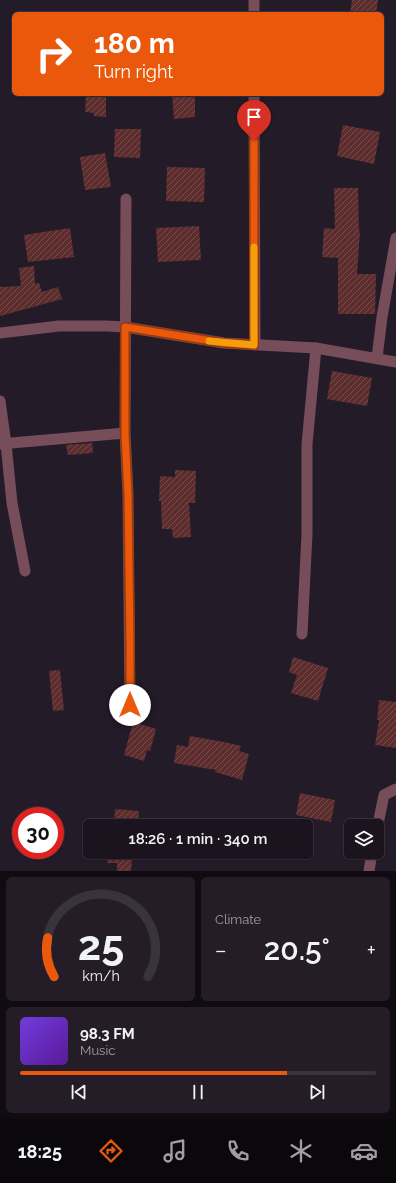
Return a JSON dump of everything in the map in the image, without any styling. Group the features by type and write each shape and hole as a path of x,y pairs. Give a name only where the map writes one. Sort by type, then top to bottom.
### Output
{"street":[{"path":"254,2 254,12"},
{"path":"254,96 254,345"},
{"path":"126,198 125,434 128,494 130,705"},
{"path":"377,358 382,317 396,238"},
{"path":"0,333 59,326 125,327 224,343 316,348 396,362"},
{"path":"302,634 307,534 307,444 316,348"},
{"path":"0,401 3,444 12,503 25,571"},
{"path":"3,444 125,434"},
{"path":"379,819 384,795 396,789"},
{"path":"369,871 371,859"}],"building":[{"path":"352,0 378,0 376,12 350,12"},
{"path":"86,96 106,96 106,117 94,116 94,113 85,112"},
{"path":"172,96 195,96 195,117 174,119"},
{"path":"343,125 380,132 374,164 337,156"},
{"path":"115,129 141,129 140,158 114,157"},
{"path":"105,153 111,187 85,190 80,157"},
{"path":"167,167 205,168 204,202 166,201"},
{"path":"334,188 358,188 360,231 357,274 376,274 375,314 338,314 338,258 322,257 324,228 335,229"},
{"path":"199,226 201,260 158,262 156,228"},
{"path":"70,228 74,257 28,262 24,235"},
{"path":"34,266 35,284 39,283 42,292 58,287 62,299 0,316 0,287 21,286 19,268"},
{"path":"332,371 372,378 367,406 327,399"},
{"path":"92,443 93,453 68,455 66,445"},
{"path":"175,470 196,471 195,503 189,503 191,537 173,538 172,529 162,529 161,501 159,501 160,476 175,477"},
{"path":"293,657 328,668 318,701 291,693 297,675 289,672"},
{"path":"60,670 64,710 53,711 49,671"},
{"path":"379,700 396,702 396,748 375,745 379,720 377,720"},
{"path":"133,722 156,729 150,751 147,750 144,761 124,755"},
{"path":"190,736 241,746 239,751 249,754 242,780 215,772 216,770 174,763 177,745 188,747"},
{"path":"300,793 335,800 331,822 296,815"},
{"path":"115,809 139,811 138,819 114,819"},
{"path":"107,859 132,859 131,871 117,871 117,863 107,863"}],"slow traffic":[{"path":"209,341 254,345 254,247"}],"route":[{"path":"130,705 128,494 125,434 125,327 224,343 254,345 254,141"}]}
